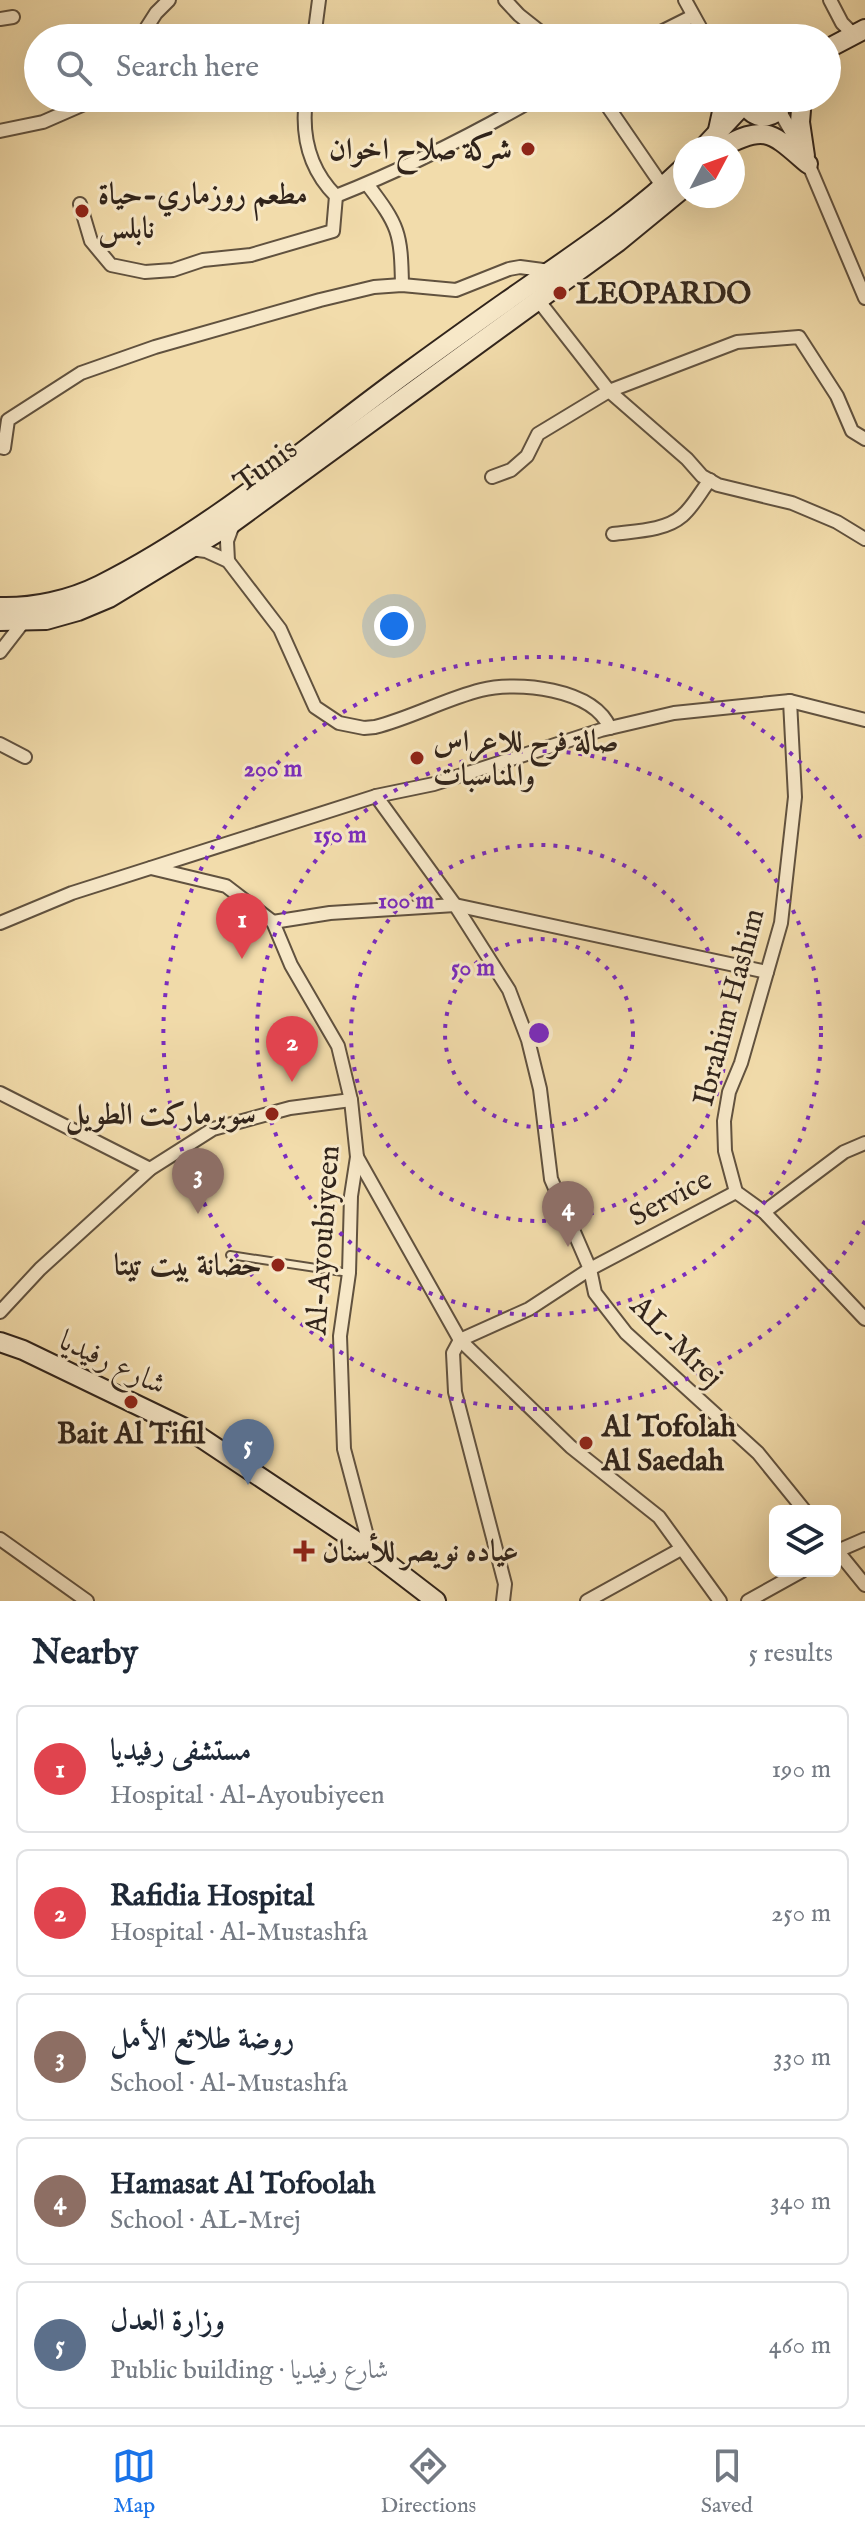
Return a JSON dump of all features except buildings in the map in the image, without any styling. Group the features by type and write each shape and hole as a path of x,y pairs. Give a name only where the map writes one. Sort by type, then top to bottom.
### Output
{"main road":[{"path":"841,43 861,35"},
{"path":"841,50 861,35"},
{"path":"720,136 723,112"},
{"path":"723,136 737,112"},
{"path":"752,112 760,117"},
{"path":"728,136 753,119 776,112"},
{"path":"801,112 807,160"},
{"path":"739,136 758,133 770,136 807,160"},
{"path":"0,607 43,603 99,586 215,518 321,435 608,231 673,177"},
{"name":"Tunis","path":"0,621 46,620 89,607 190,549 234,521 618,242 673,197"},
{"name":"شارع رفيديا","path":"0,1342 23,1350 191,1431 371,1551 436,1601"}],"street":[{"path":"149,24 169,0"},
{"path":"316,24 319,0"},
{"path":"505,0 530,24"},
{"path":"685,0 698,24"},
{"path":"830,0 842,23 861,35"},
{"path":"677,24 693,16"},
{"path":"0,131 43,122 66,112"},
{"path":"80,204 91,241 111,265 145,272 173,270 203,260 251,255 333,231 336,196 315,171 309,156 306,112"},
{"path":"336,196 367,184 511,112"},
{"path":"612,112 663,187"},
{"path":"786,112 865,298"},
{"path":"367,184 391,216 399,233 402,285"},
{"path":"0,447 4,448 8,420 81,373 155,347 374,287 402,285 456,290 509,269 520,267 550,271"},
{"path":"538,300 609,391 710,480 718,485 792,503 837,522 865,539"},
{"path":"492,477 511,470 527,456 538,434 609,391 737,342 799,337 837,396 852,431 865,439"},
{"path":"613,534 670,523 682,516 710,480"},
{"path":"228,561 227,541 234,521"},
{"path":"190,549 206,551 228,561 280,629 315,707 339,723 375,727 482,690 541,688 585,703 600,712 610,728"},
{"path":"0,652 24,621"},
{"path":"0,923 72,893 376,796 434,784 610,728 674,713 790,701 865,720"},
{"name":"Ibrahim Hashim","path":"736,1192 725,1151 726,1107 781,923 795,797 790,701"},
{"path":"0,744 25,757"},
{"name":"AL-Mrej","path":"376,796 455,905 509,990 528,1040 540,1089 551,1179 590,1269 595,1293 626,1333 758,1453 800,1505"},
{"path":"151,868 226,886 273,922 330,913 455,905 767,972"},
{"name":"Al-Ayoubiyeen","path":"273,922 291,965 338,1046 351,1100 357,1157 351,1196 349,1273 340,1336 344,1449 371,1551"},
{"path":"0,1093 150,1169"},
{"path":"0,1312 40,1269 150,1169 213,1129 290,1108 351,1100"},
{"path":"764,1212 844,1152 865,1143"},
{"path":"357,1157 460,1340 571,1447 659,1517 720,1601"},
{"path":"736,1192 764,1212 865,1319"},
{"name":"Service","path":"460,1340 529,1309 590,1269 736,1192"},
{"path":"460,1340 453,1353 455,1392 505,1584 503,1601"},
{"path":"0,1539 87,1601"},
{"path":"841,1548 865,1539"},
{"path":"587,1601 681,1549"},
{"path":"841,1556 865,1585"},
{"path":"748,1601 791,1577"}],"lane":[{"path":"230,1255 349,1273"}],"place":[{"name":"شركة صلاح اخوان","path":"528,149"},
{"name":"مطعم روزماري-حياة نابلس","path":"82,211"},
{"name":"LEOPARDO","path":"560,293"},
{"name":"صالة فرح للاعراس والمناسبات","path":"417,758"},
{"name":"مستشفى رفيديا","path":"242,959"},
{"name":"Rafidia Hospital","path":"292,1082"},
{"name":"سوبرماركت الطويل","path":"272,1114"},
{"name":"روضة طلائع الأمل","path":"198,1214"},
{"name":"Hamasat Al Tofoolah","path":"568,1247"},
{"name":"حضانة بيت تيتا","path":"278,1265"},
{"name":"Bait Al Tifil","path":"131,1402"},
{"name":"Al Tofolah Al Saedah","path":"586,1443"},
{"name":"وزارة العدل","path":"248,1485"},
{"name":"عياده نويصر للأسنان","path":"304,1551"}]}
